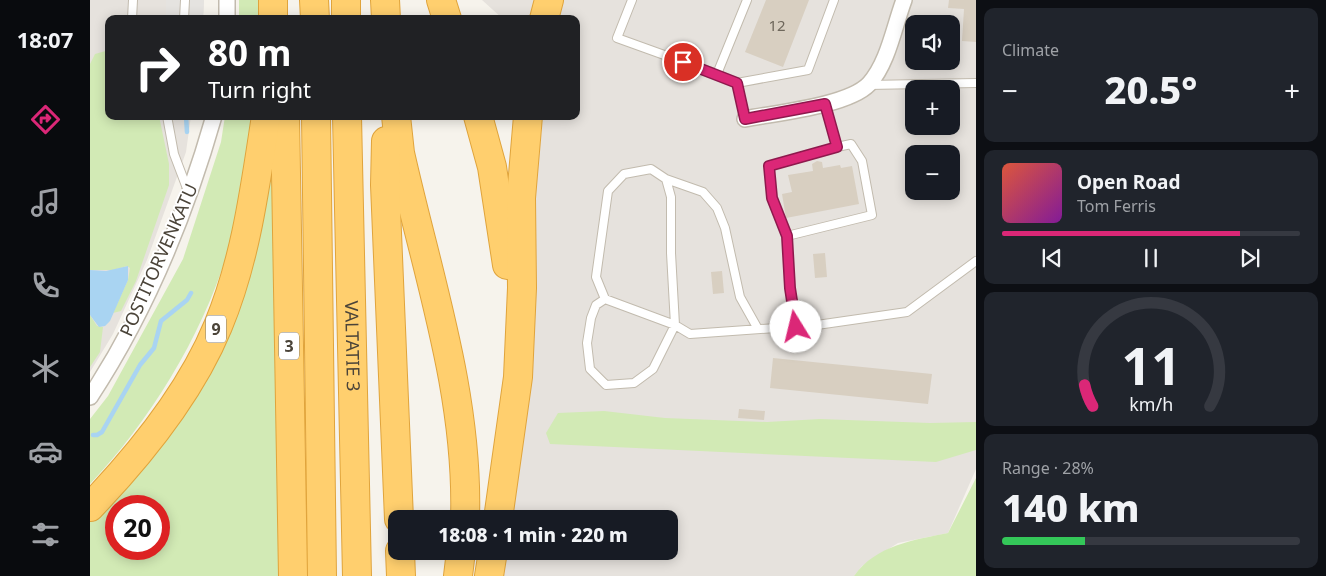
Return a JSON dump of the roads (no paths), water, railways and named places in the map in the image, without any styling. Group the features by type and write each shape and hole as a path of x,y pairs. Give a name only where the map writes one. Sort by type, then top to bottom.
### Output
{"highway":[{"path":"273,0 273,15"},
{"path":"283,0 283,15"},
{"path":"314,0 315,15"},
{"path":"346,0 346,15"},
{"path":"385,0 386,15"},
{"path":"442,0 446,15"},
{"path":"545,15 549,0"},
{"name":"9","path":"90,508 122,474 176,401 218,326 246,239 265,120"},
{"name":"3","path":"285,120 292,576"},
{"name":"VALTATIE 3","path":"316,120 322,576"},
{"name":"VALTATIE 3","path":"347,120 357,576"},
{"path":"386,120 385,185 399,510"},
{"path":"397,120 402,162 456,395 464,451 465,510"},
{"path":"479,120 492,167 507,259 510,296 510,424"},
{"path":"499,510 518,377 522,288 521,198 528,120"},
{"path":"400,560 401,576"},
{"path":"458,576 460,560"},
{"path":"488,576 491,560"}],"street":[{"path":"227,0 227,15"},
{"path":"745,119 825,104 850,96 868,85 881,66 904,0"},
{"name":"POSTITORVENKATU","path":"90,397 125,340 161,262 189,195 213,120"}],"lane":[{"path":"132,15 133,0"},
{"path":"184,0 184,15"},
{"path":"632,0 617,38 737,83 808,70 834,0"},
{"path":"716,74 747,0"},
{"path":"737,83 745,119"},
{"path":"868,85 976,83"},
{"path":"825,104 837,147"},
{"path":"168,120 174,154 189,195"},
{"path":"787,236 872,215 862,161 851,144 769,166 772,198 787,236 790,288 796,327"},
{"path":"758,329 740,297 725,228 717,208 703,192 666,178 651,169 624,174 608,191 596,277 605,298 675,325 690,334 796,327 907,312 976,261"},
{"path":"605,298 596,305 591,318 587,343 590,369 606,384 634,382 653,369 675,325 671,253 671,197 666,178"}],"water":[{"path":"128,266 128,280 110,321 105,326 99,327 90,315 90,270 106,271"}],"waterway":[{"path":"186,120 187,132"},
{"path":"93,435 102,432 140,365 154,348 161,321 187,300 191,293"}]}
